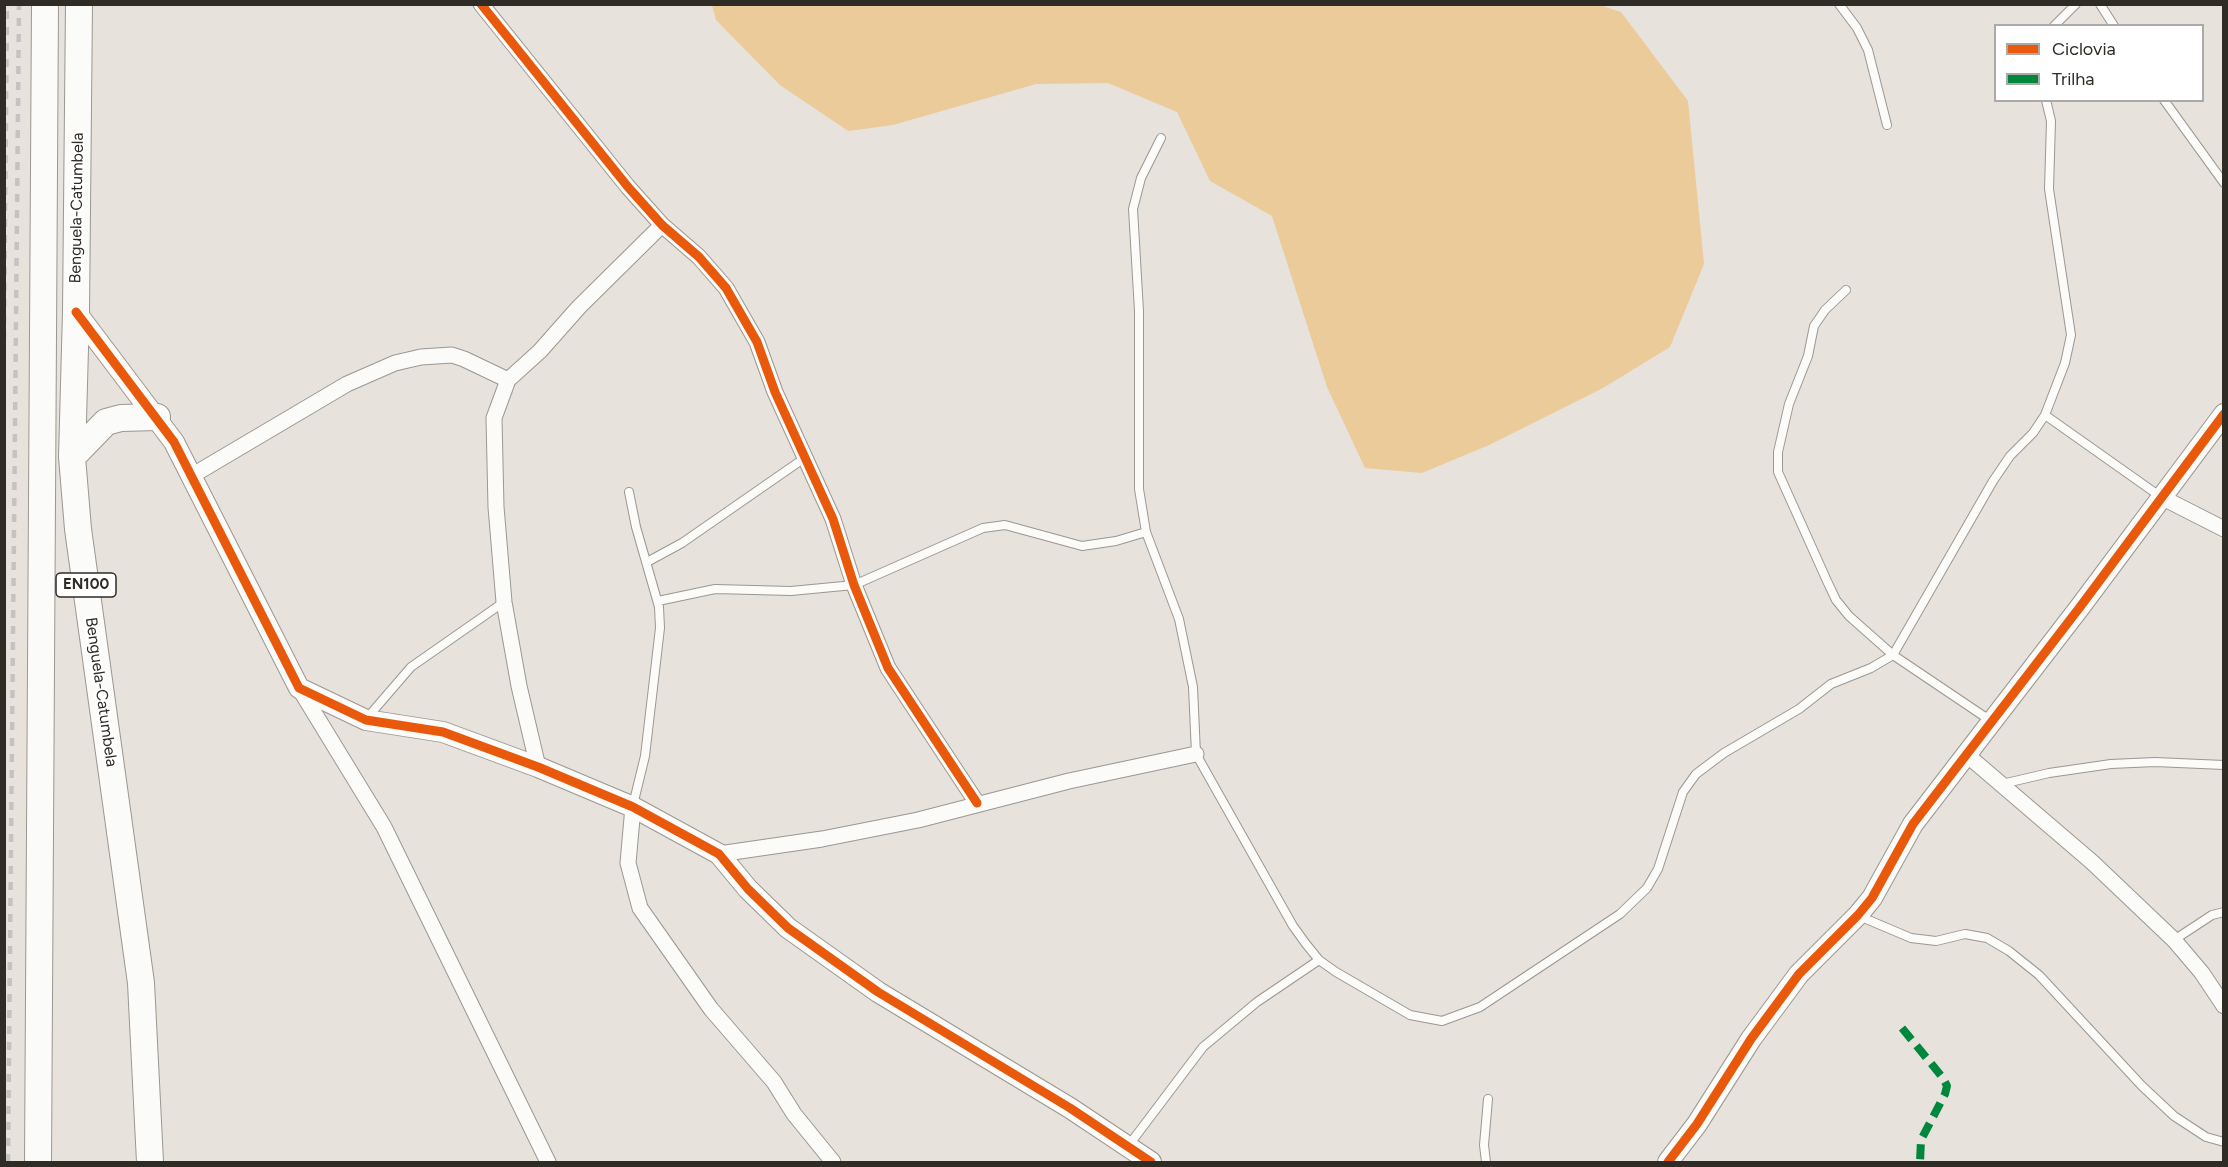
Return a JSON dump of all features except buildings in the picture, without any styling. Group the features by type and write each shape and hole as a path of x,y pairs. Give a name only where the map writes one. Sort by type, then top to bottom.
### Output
{"highway":[{"name":"Benguela-Catumbela","path":"38,1162 45,4"},
{"name":"Benguela-Catumbela","path":"79,4 72,457 78,529 141,982 150,1162"},
{"path":"72,457 106,422 121,418 157,417"}],"street":[{"path":"480,4 621,179 662,225 699,257 726,288 757,342 775,392 834,519 855,585 888,668 977,803"},
{"path":"538,767 504,602 495,507 494,418 508,380 540,351 579,306 662,225"},
{"path":"76,312 157,417 193,475 299,688 384,827 548,1162"},
{"path":"193,475 347,384 395,363 421,357 452,356 464,358 508,380"},
{"path":"1668,1162 1697,1124 1751,1039 1798,974 1858,915 1872,898 1913,824 2223,414"},
{"path":"2161,497 2223,529"},
{"path":"299,688 366,720 443,732 538,767 633,807 719,854 748,889 788,928 878,992 1129,1145 1151,1162"},
{"path":"719,854 876,829 977,803 1196,754"},
{"path":"1967,755 2092,862 2174,940 2202,973 2223,1006"},
{"path":"633,807 628,863 640,908 711,1009 774,1082 794,1114 832,1162"}],"lane":[{"path":"1839,4 1857,28 1868,50 1887,125"},
{"path":"2056,24 2076,4"},
{"path":"2100,4 2113,24"},
{"path":"1161,138 1141,178 1133,209 1139,311 1139,489 1146,532 1179,619 1193,687 1196,754 1293,926 1319,960 1410,1015 1442,1021 1480,1007 1620,914 1647,888 1658,869 1683,792 1696,774 1724,753 1799,709 1831,684 1871,668 1893,655 1993,480 2010,456 2033,433 2045,415 2065,363 2071,335 2049,189 2051,121 2046,102"},
{"path":"2165,102 2223,183"},
{"path":"1846,290 1825,310 1814,326 1808,356 1789,404 1778,452 1778,472 1836,600 1849,616 1893,655 1992,722"},
{"path":"2045,415 2161,497"},
{"path":"647,562 682,543 806,457"},
{"path":"629,492 658,601 660,628 645,756 633,807"},
{"path":"658,601 715,589 791,591 855,585 983,528 1005,525 1082,546 1116,541 1146,532"},
{"path":"366,720 411,667 504,602"},
{"path":"2000,784 2049,773 2111,764 2155,762 2223,765"},
{"path":"2174,940 2212,915 2223,912"},
{"path":"1858,915 1911,938 1936,941 1965,934 1988,938 2009,951 2038,975 2142,1086 2174,1116 2206,1137 2223,1142"},
{"path":"2212,915 2223,918"},
{"path":"1129,1145 1203,1047 1257,1002 1319,960"},
{"path":"1486,1162 1484,1145 1488,1099"}],"shaded area":[{"path":"712,5 1599,5 1621,12 1688,101 1704,264 1670,347 1603,388 1489,445 1422,473 1365,468 1327,387 1272,216 1210,181 1177,112 1108,83 1036,84 893,125 848,131 780,85 716,20"}],"railway":[{"path":"4,339 7,4"},
{"path":"8,1162 19,4"}],"marked path":[{"path":"1902,1028 1947,1086 1921,1140 1920,1162"}],"cycle path":[{"path":"481,4 628,187 662,225 699,257 726,288 757,342 775,392 833,519 854,585 888,668 977,803"},
{"path":"76,312 174,442 299,688 366,720 443,732 538,767 633,807 719,854 748,889 788,928 878,992 1070,1108 1151,1162"},
{"path":"1668,1162 1697,1124 1751,1039 1799,974 1872,898 1913,824 2080,607 2224,414"}]}
